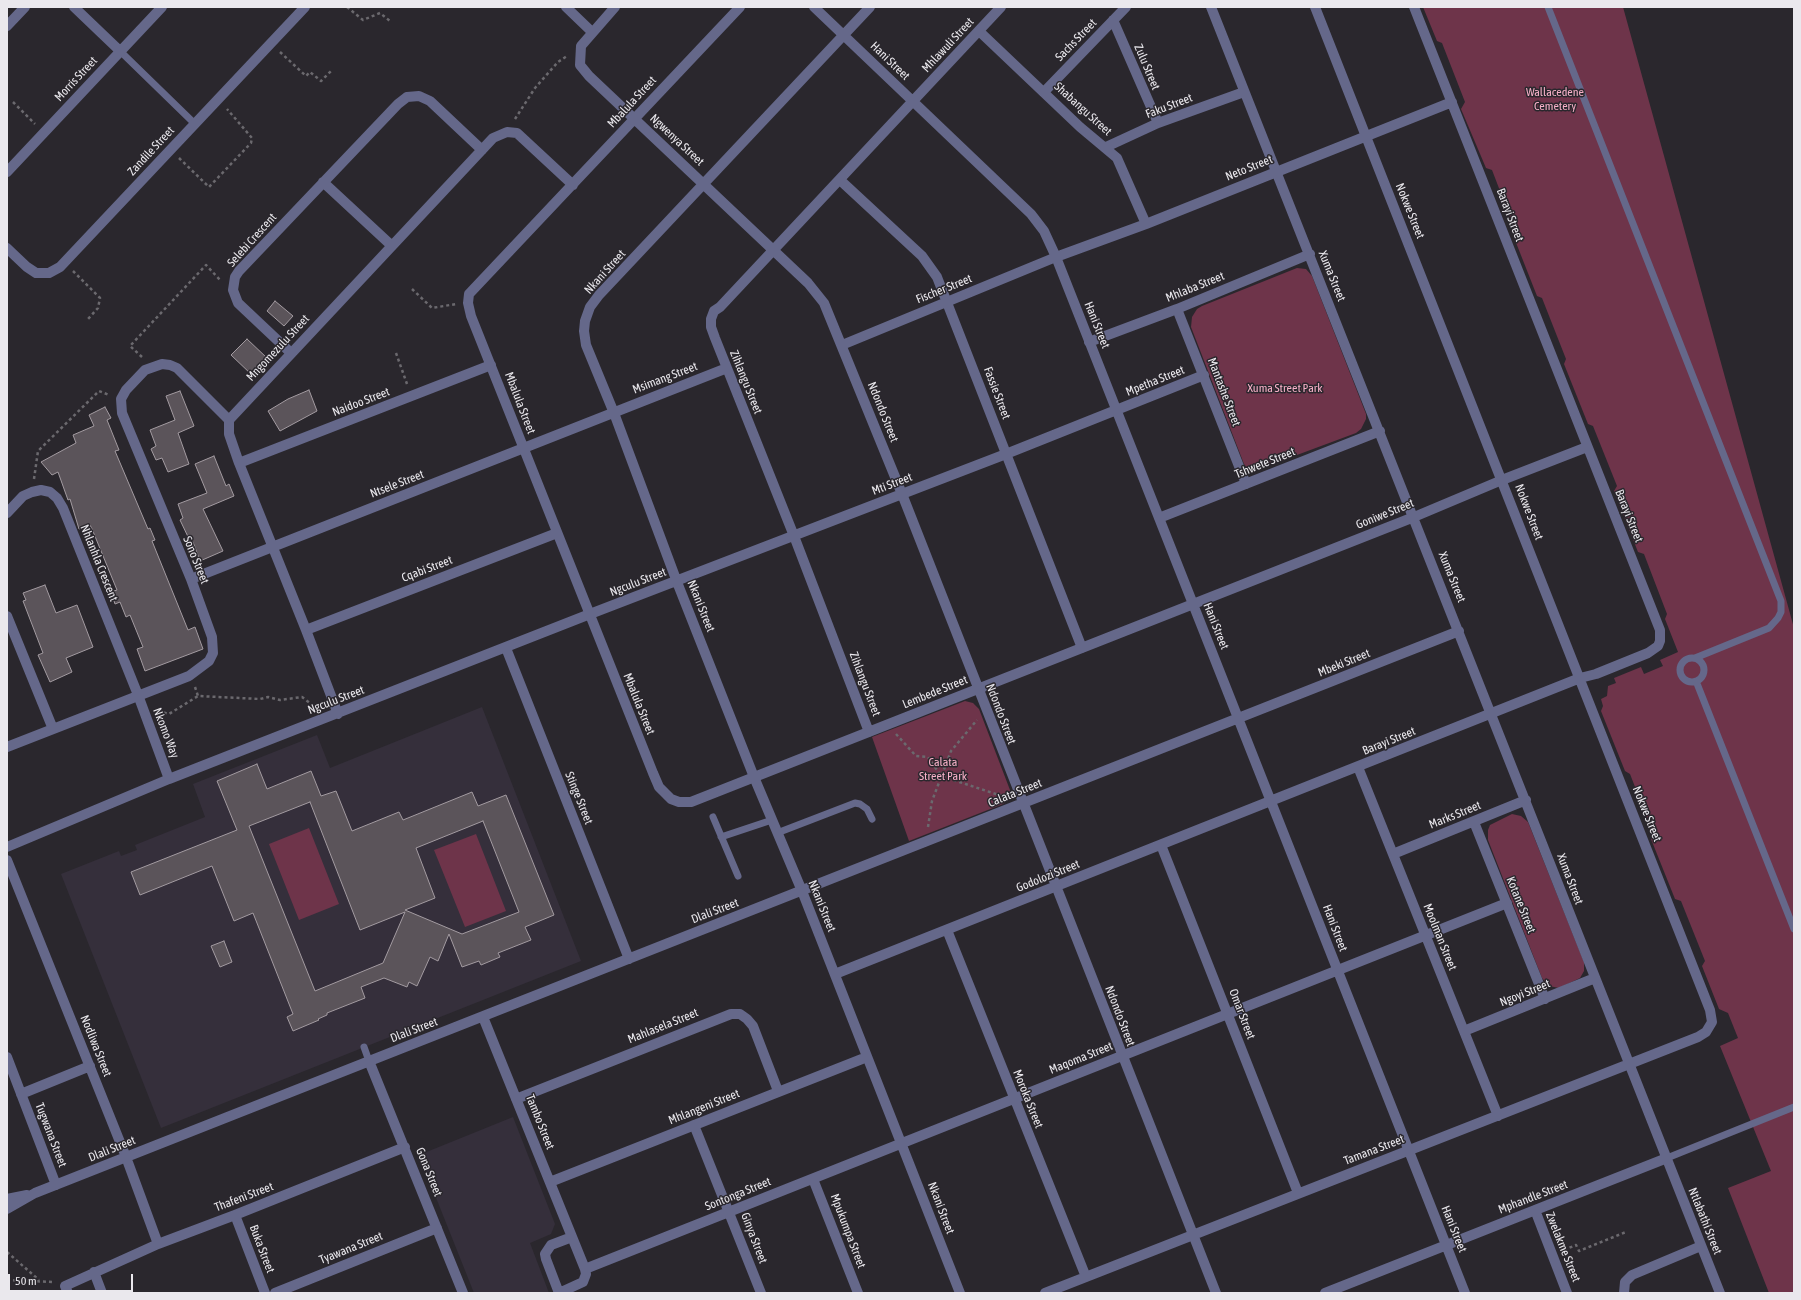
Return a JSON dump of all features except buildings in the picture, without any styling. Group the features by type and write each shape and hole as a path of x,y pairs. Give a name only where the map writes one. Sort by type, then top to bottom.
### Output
{"street":[{"path":"7,26 25,7"},
{"path":"74,7 120,51 162,7"},
{"name":"Zandile Street","path":"7,248 27,267 36,272 49,273 55,271 305,7"},
{"path":"566,7 592,32"},
{"path":"581,46 615,7"},
{"name":"Mbalula Street","path":"740,7 470,294 468,303 471,316 523,448 656,780 664,794 679,802 691,802 754,777"},
{"name":"Hani Street","path":"814,7 1031,214 1044,231 1056,257 1465,1293"},
{"name":"Nkani Street","path":"870,7 599,295 590,308 585,321 584,331 586,345 614,413 677,582 754,777 802,891 960,1293"},
{"name":"Mhlawuli Street","path":"913,101 1001,7"},
{"name":"Sachs Street","path":"1044,92 1126,7"},
{"name":"Xuma Street","path":"1211,7 1667,1158"},
{"name":"Nokwe Street","path":"1315,7 1710,1010 1712,1022 1709,1027"},
{"name":"Barayi Street","path":"1271,802 1580,678 1596,674 1648,654 1658,646 1661,635 1414,7"},
{"name":"Zulu Street","path":"1113,20 1158,124"},
{"name":"Shabangu Street","path":"979,31 1080,127 1106,147 1117,158 1146,224"},
{"name":"Ngwenya Street","path":"581,46 580,64 585,70 704,184"},
{"name":"Morris Street","path":"7,172 120,51"},
{"name":"Faku Street","path":"1106,147 1158,124 1244,92"},
{"name":"Selebi Crescent","path":"235,296 234,284 239,271 402,100 412,96 418,96 430,101 482,150"},
{"name":"Zihlangu Street","path":"869,732 794,536 711,327 714,311 720,307 913,101"},
{"name":"Neto Street","path":"1056,257 1146,224 1452,102"},
{"path":"507,132 517,133 573,185"},
{"name":"Mngomezulu Street","path":"229,420 493,138 501,133 507,132"},
{"name":"Fassie Street","path":"840,180 922,256 937,277 1082,648"},
{"path":"323,182 392,246"},
{"name":"Ndondo Street","path":"704,184 818,293 824,303 902,494 1216,1293"},
{"name":"Mhlaba Street","path":"1089,342 1177,309 1310,254"},
{"name":"Fischer Street","path":"842,344 1056,257"},
{"path":"235,296 238,303 291,353"},
{"name":"Mantashe Street","path":"1177,309 1246,484"},
{"path":"121,400 126,390 138,377 153,366 162,364 177,368 229,420 229,434 239,463 338,714"},
{"name":"Naidoo Street","path":"239,463 491,365"},
{"name":"Msimang Street","path":"614,413 727,368"},
{"name":"Mpetha Street","path":"1116,410 1204,375"},
{"name":"Sono Street","path":"7,748 191,675 209,661 213,653 212,637 191,579 122,413 121,400"},
{"name":"Mti Street","path":"677,582 1116,410"},
{"name":"Ntsele Street","path":"191,579 614,413"},
{"name":"Tshwete Street","path":"1159,518 1380,431"},
{"name":"Goniwe Street","path":"1193,604 1587,447"},
{"name":"Nhlanhla Crescent","path":"32,492 41,490 50,492 57,498 63,508 138,695"},
{"path":"7,512 23,496 32,492"},
{"name":"Cqabi Street","path":"306,630 557,533"},
{"name":"Ngculu Street","path":"7,847 169,779 590,614 677,582"},
{"name":"Lembede Street","path":"754,777 1193,604"},
{"path":"7,616 53,729"},
{"name":"Mbeki Street","path":"1238,719 1459,631"},
{"name":"Stinge Street","path":"506,648 629,959"},
{"name":"Nkomo Way","path":"138,695 169,779"},
{"name":"Calata Street","path":"802,891 1238,719"},
{"name":"Moolman Street","path":"1358,767 1498,1116"},
{"name":"Marks Street","path":"1393,854 1526,800"},
{"name":"Godolozi Street","path":"835,974 1271,802"},
{"name":"Kotane Street","path":"1474,822 1545,999"},
{"name":"Omar Street","path":"1161,845 1298,1193"},
{"name":"Nodliwa Street","path":"7,860 126,1157 158,1244"},
{"name":"Dlali Street","path":"7,1199 35,1193 56,1185 802,891"},
{"name":"Maqoma Street","path":"901,1143 1506,903"},
{"name":"Moroka Street","path":"947,930 1086,1277"},
{"name":"Ngoyi Street","path":"1464,1031 1595,978"},
{"name":"Mahlasela Street","path":"516,1099 731,1014 740,1014 753,1026 778,1091"},
{"name":"Tambo Street","path":"483,1017 585,1269"},
{"name":"Tamana Street","path":"1045,1293 1698,1037 1706,1032 1709,1027"},
{"name":"Tugwana Street","path":"7,1057 56,1185"},
{"name":"Mhlangeni Street","path":"550,1182 867,1057"},
{"name":"Gona Street","path":"369,1061 463,1293"},
{"name":"Tugwana Street","path":"21,1094 90,1066"},
{"name":"Ginya Street","path":"694,1125 730,1212 761,1293"},
{"name":"Sontonga Street","path":"585,1269 901,1143"},
{"name":"Thafeni Street","path":"67,1290 94,1272 158,1244 405,1147"},
{"name":"Mphandle Street","path":"1325,1293 1667,1158"},
{"name":"Ntlabathi Street","path":"1667,1158 1720,1293"},
{"name":"Mpukumpa Street","path":"813,1179 858,1293"},
{"name":"Dlali Street","path":"7,1209 35,1193"},
{"name":"Zwelakme Street","path":"1535,1210 1567,1293"},
{"name":"Buka Street","path":"235,1215 265,1293"},
{"name":"Tyawana Street","path":"275,1293 437,1228"},
{"path":"572,1237 551,1245 545,1254 559,1293 584,1282 586,1274 585,1269"},
{"path":"1624,1293 1625,1282 1632,1275 1702,1246"},
{"path":"94,1272 102,1293"}],"lane":[{"path":"1548,7 1782,601 1781,612 1769,628 1695,658 1689,658 1683,661 1680,667 1680,674 1684,679 1690,682 1701,678 1704,672 1704,666 1701,661 1695,658"},
{"path":"120,51 195,124"},
{"path":"1696,681 1794,929"},
{"path":"778,833 855,803 860,804 867,809 872,819"},
{"path":"713,817 738,876"},
{"path":"721,837 772,820"},
{"path":"364,1047 369,1061"},
{"name":"Mphandle Street","path":"1667,1158 1794,1107"}],"path":[{"path":"347,7 363,20 380,13 390,21"},
{"path":"271,44 306,76 310,72 321,81 331,71"},
{"path":"507,132 535,88 558,62 581,46"},
{"path":"170,150 208,187 250,143 252,138 219,99"},
{"path":"13,102 44,132"},
{"path":"64,262 100,298 98,308 88,319"},
{"path":"153,366 130,346 206,265 235,296"},
{"path":"412,289 432,308 468,303"},
{"path":"396,353 411,396"},
{"path":"32,492 38,451 99,391 121,400"},
{"path":"191,675 198,696"},
{"path":"142,706 169,714 198,696 260,699 268,697 280,700 302,697 322,712 320,720"},
{"path":"926,842 932,801 951,751 986,710"},
{"path":"888,725 916,756 928,757 941,776 1023,804"},
{"path":"1552,1254 1576,1245 1579,1252 1626,1232"},
{"path":"7,1252 39,1281"},
{"path":"7,1280 52,1281 67,1290"}],"shaded area":[{"path":"482,707 581,961 161,1128 61,874 119,851 121,856 137,850 135,845 205,817 193,784 317,735 330,768"},
{"path":"513,1117 555,1224 551,1234 530,1243 549,1293 474,1293 419,1155"}],"green space":[{"name":"Wallacedene Cemetery","path":"1423,7 1623,7 1794,628 1794,1293 1769,1293 1728,1188 1771,1171 1720,1046 1738,1038 1728,1013 1719,1009 1702,966 1705,961 1681,901 1675,899 1651,839 1653,833 1630,774 1625,771 1601,711 1603,706 1601,699 1607,696 1608,686 1616,683 1614,678 1641,667 1644,674 1663,666 1660,660 1678,652 1665,619 1667,614 1644,554 1638,552 1614,491 1617,486 1593,426 1588,424 1564,364 1566,359 1542,298 1537,296 1513,235 1515,230 1492,170 1486,168 1461,109 1465,102 1442,43 1437,41"},
{"name":"Xuma Street Park","path":"1297,268 1306,269 1312,276 1366,414 1366,419 1361,429 1356,433 1254,471 1247,468 1244,464 1191,327 1192,317 1197,309 1202,306"},
{"name":"Calata Street Park","path":"965,701 973,703 979,709 1010,790 1009,798 1003,804 909,841 872,737"},
{"path":"1512,814 1521,816 1528,822 1584,962 1584,971 1580,978 1559,988 1549,986 1542,978 1488,840 1488,830 1490,825"},
{"path":"309,828 339,904 299,920 269,844"},
{"path":"476,834 506,911 465,927 434,850"}]}
